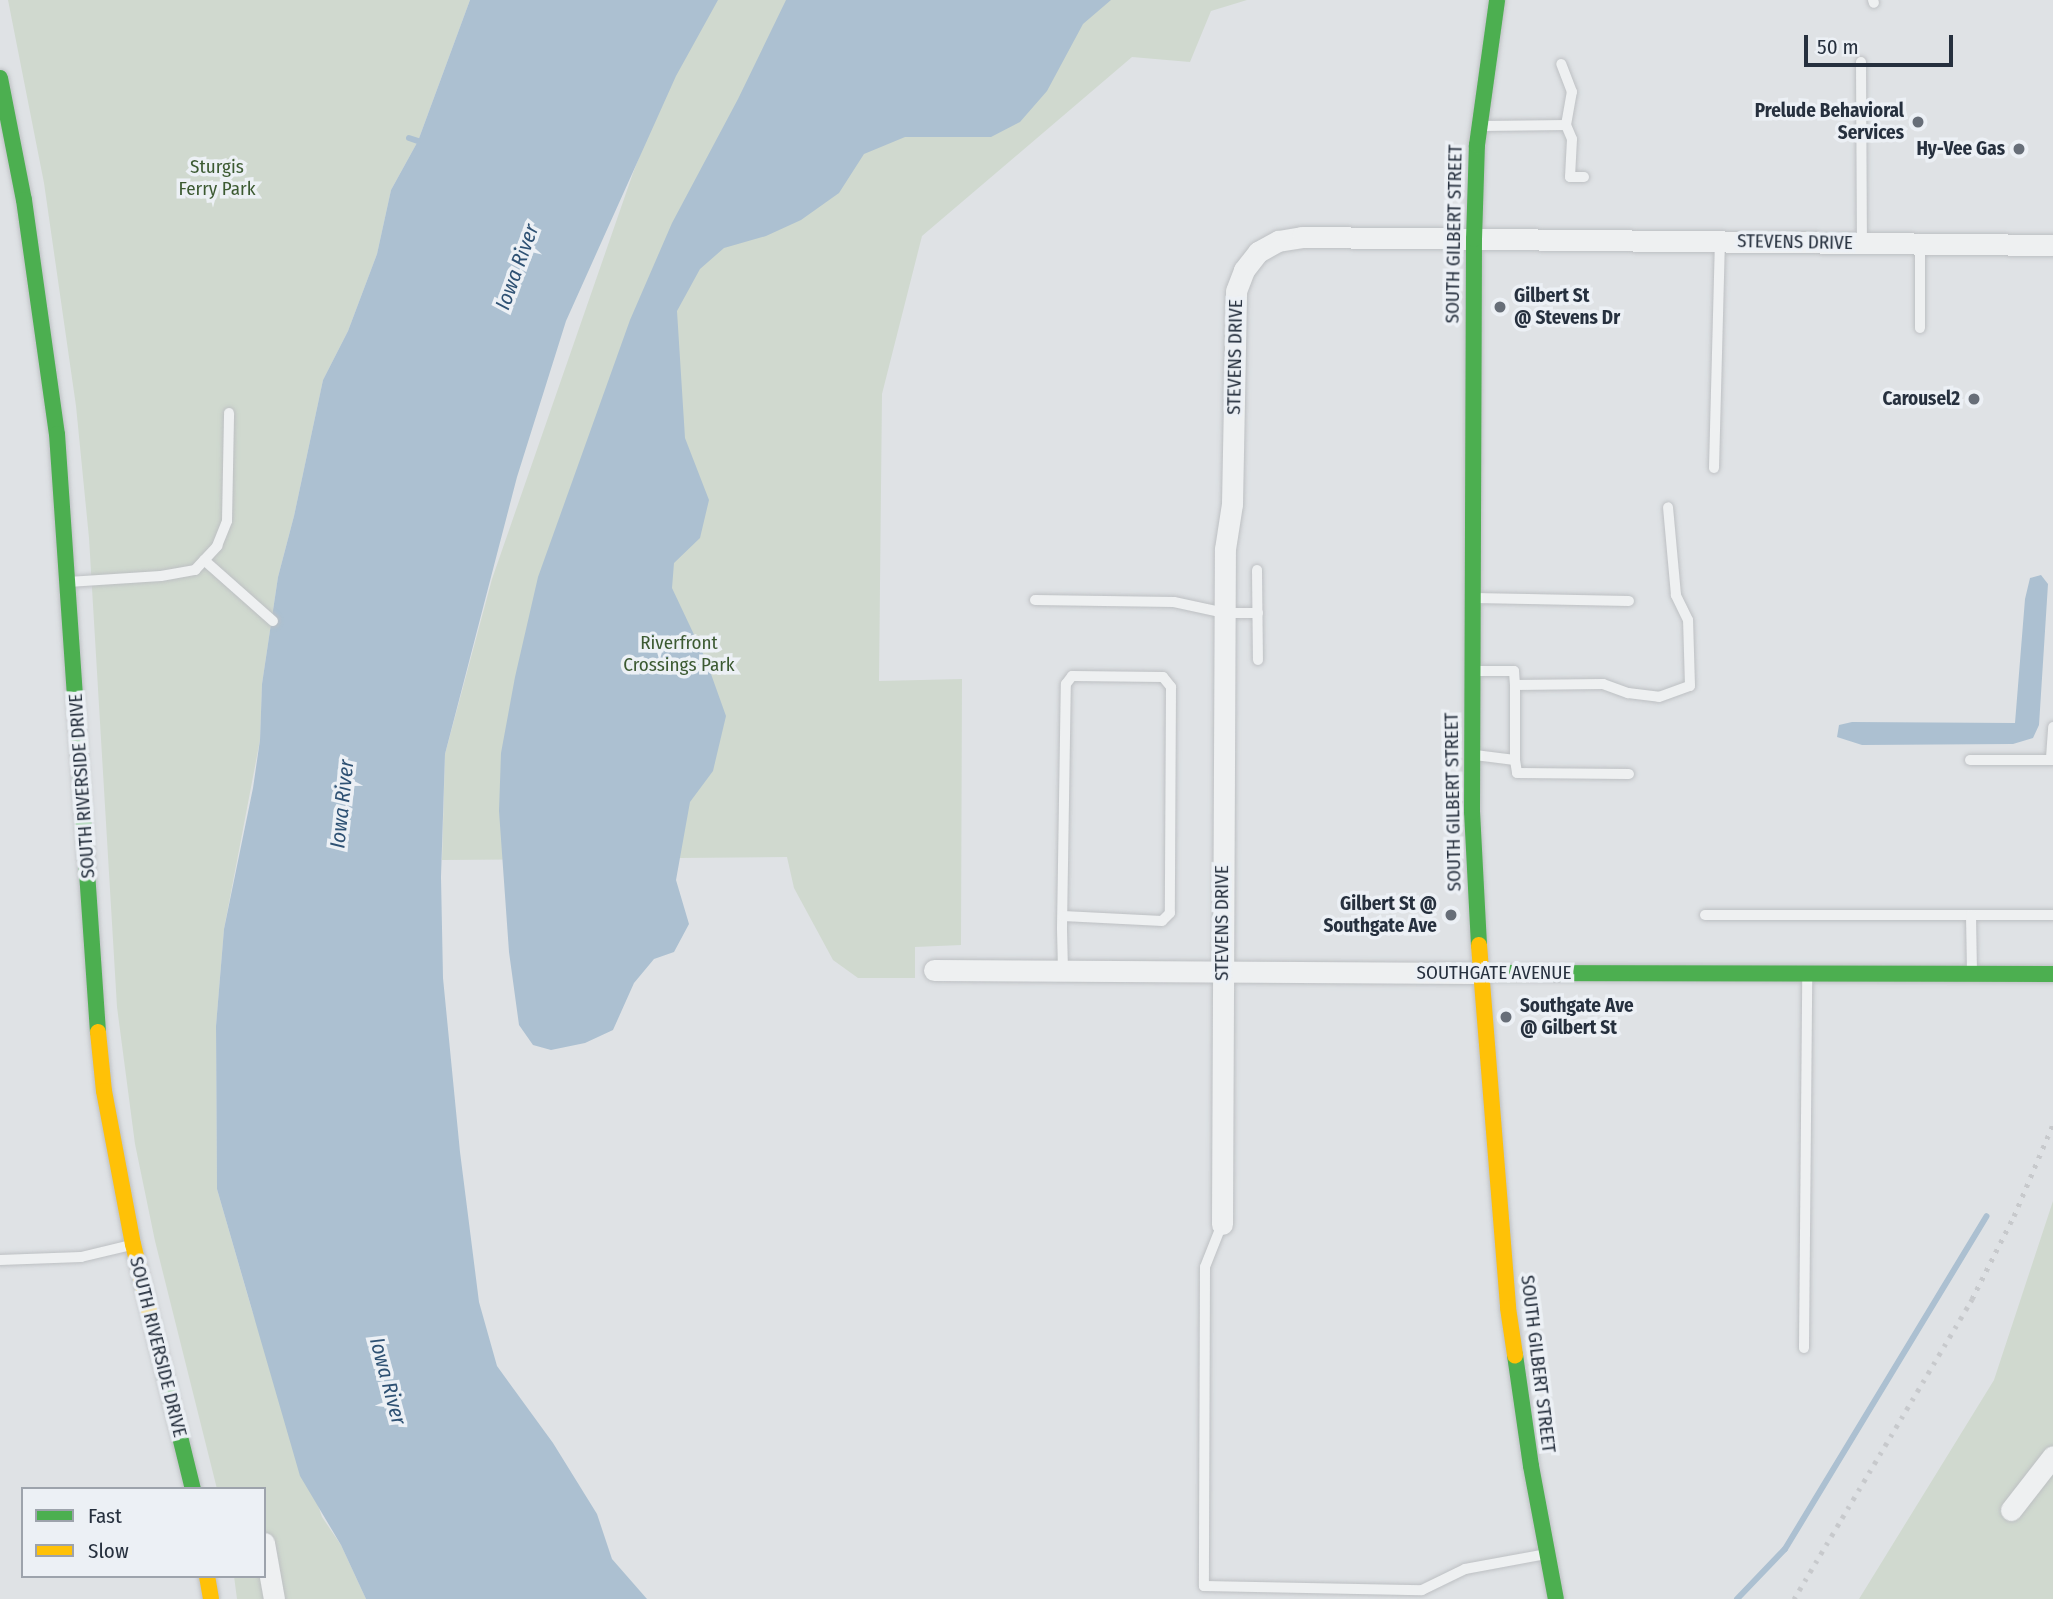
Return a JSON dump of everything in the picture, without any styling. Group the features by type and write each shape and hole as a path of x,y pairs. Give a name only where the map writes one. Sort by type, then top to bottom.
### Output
{"main road":[{"name":"SOUTH GILBERT STREET","path":"1497,0 1479,126 1474,239 1472,755 1479,973 1508,1308 1531,1466 1556,1599"},
{"name":"SOUTH RIVERSIDE DRIVE","path":"0,78 24,200 57,434 96,1016 104,1091 133,1244 193,1487"},
{"name":"SOUTHGATE AVENUE","path":"1479,973 2053,974"},
{"path":"207,1578 211,1599"}],"street":[{"name":"STEVENS DRIVE","path":"1222,1224 1221,970 1225,549 1232,504 1236,292 1244,270 1258,252 1278,242 1302,237 2053,245"},
{"name":"SOUTHGATE AVENUE","path":"934,970 1479,973"},
{"path":"2011,1510 2053,1456"},
{"path":"266,1554 274,1599"}],"lane":[{"path":"1861,62 1861,243"},
{"path":"1561,64 1572,92 1566,125 1572,139 1570,177 1584,177"},
{"path":"1479,126 1566,125"},
{"path":"1714,468 1720,241"},
{"path":"1920,243 1920,328"},
{"path":"68,582 160,576 195,570 217,546 227,521 229,413"},
{"path":"1515,685 1603,684 1628,693 1659,697 1690,686 1688,620 1676,595 1668,507"},
{"path":"204,560 273,621"},
{"path":"1257,570 1258,660"},
{"path":"1472,597 1629,601"},
{"path":"1035,600 1174,602 1224,613 1258,613"},
{"path":"1472,671 1514,671 1517,773 1629,774"},
{"path":"1063,916 1162,921 1170,913 1171,687 1163,677 1072,676 1066,684 1063,916 1063,970"},
{"path":"1970,760 2052,759 2053,727"},
{"path":"1472,755 1515,760"},
{"path":"1704,915 2053,915"},
{"path":"1971,915 1972,974"},
{"path":"1804,1348 1807,974"},
{"path":"1222,1224 1205,1267 1204,1586 1422,1590 1465,1569 1548,1554"},
{"path":"0,1260 81,1258 133,1244"}],"green space":[{"name":"Sturgis Ferry Park","path":"8,0 470,0 418,141 391,190 377,254 348,331 323,380 278,577 262,684 260,740 224,929 216,1026 217,1189 251,1307 322,1517 341,1545 366,1599 237,1599 234,1578 266,1578 266,1487 216,1487 155,1241 135,1144 117,1007 89,538 76,406 44,183"},
{"name":"Riverfront Crossings Park","path":"701,0 1247,0 1211,11 1190,62 1132,57 922,236 882,394 879,681 962,679 961,945 915,947 915,978 858,978 833,960 794,888 787,857 442,860 445,754 492,579 633,173"},
{"path":"2053,1201 2053,1599 1859,1599 1994,1380"}],"water":[{"name":"Iowa River","path":"470,0 718,0 676,76 566,321 517,477 445,754 441,877 443,978 460,1152 479,1302 497,1366 553,1443 597,1514 612,1559 647,1599 366,1599 341,1545 300,1476 217,1189 216,1026 224,929 253,788 260,740 262,684 278,577 323,380 348,331 377,254 391,190 418,141"},
{"path":"786,0 1111,0 1083,24 1047,91 1020,122 991,137 905,137 864,154 839,193 801,220 766,236 724,248 700,269 677,311 685,438 709,500 700,538 674,563 672,588 706,660 726,716 713,771 690,802 676,880 689,924 674,952 654,959 634,983 613,1030 585,1043 551,1050 533,1045 519,1025 509,952 499,811 501,753 515,677 538,577 630,320 672,223 738,99"},
{"path":"2041,575 2048,584 2039,725 2033,738 2013,744 1862,745 1837,737 1839,725 1852,722 2015,723 2025,599 2030,578"}],"waterway":[{"path":"409,138 418,141"},
{"path":"1737,1599 1785,1549 1987,1216"}],"railway":[{"path":"1794,1599 1972,1299 2014,1216 2053,1124"}],"traffic: fast":[{"path":"1479,945 1472,812 1474,239 1477,145 1497,0"},
{"path":"0,78 24,200 57,434 98,1032"},
{"path":"1479,973 2053,974"},
{"path":"158,1347 193,1487"},
{"path":"1515,1355 1531,1466 1556,1599"}],"traffic: slow":[{"path":"1479,945 1508,1308 1515,1355"},
{"path":"98,1032 104,1091 133,1244 158,1347"},
{"path":"207,1578 211,1599"}],"place":[{"name":"Prelude Behavioral Services","path":"1918,122"},
{"name":"Hy-Vee Gas","path":"2019,149"},
{"name":"Gilbert St @ Stevens Dr","path":"1500,307"},
{"name":"Carousel2","path":"1974,399"},
{"name":"Gilbert St @ Southgate Ave","path":"1451,915"},
{"name":"Southgate Ave @ Gilbert St","path":"1506,1017"}]}
